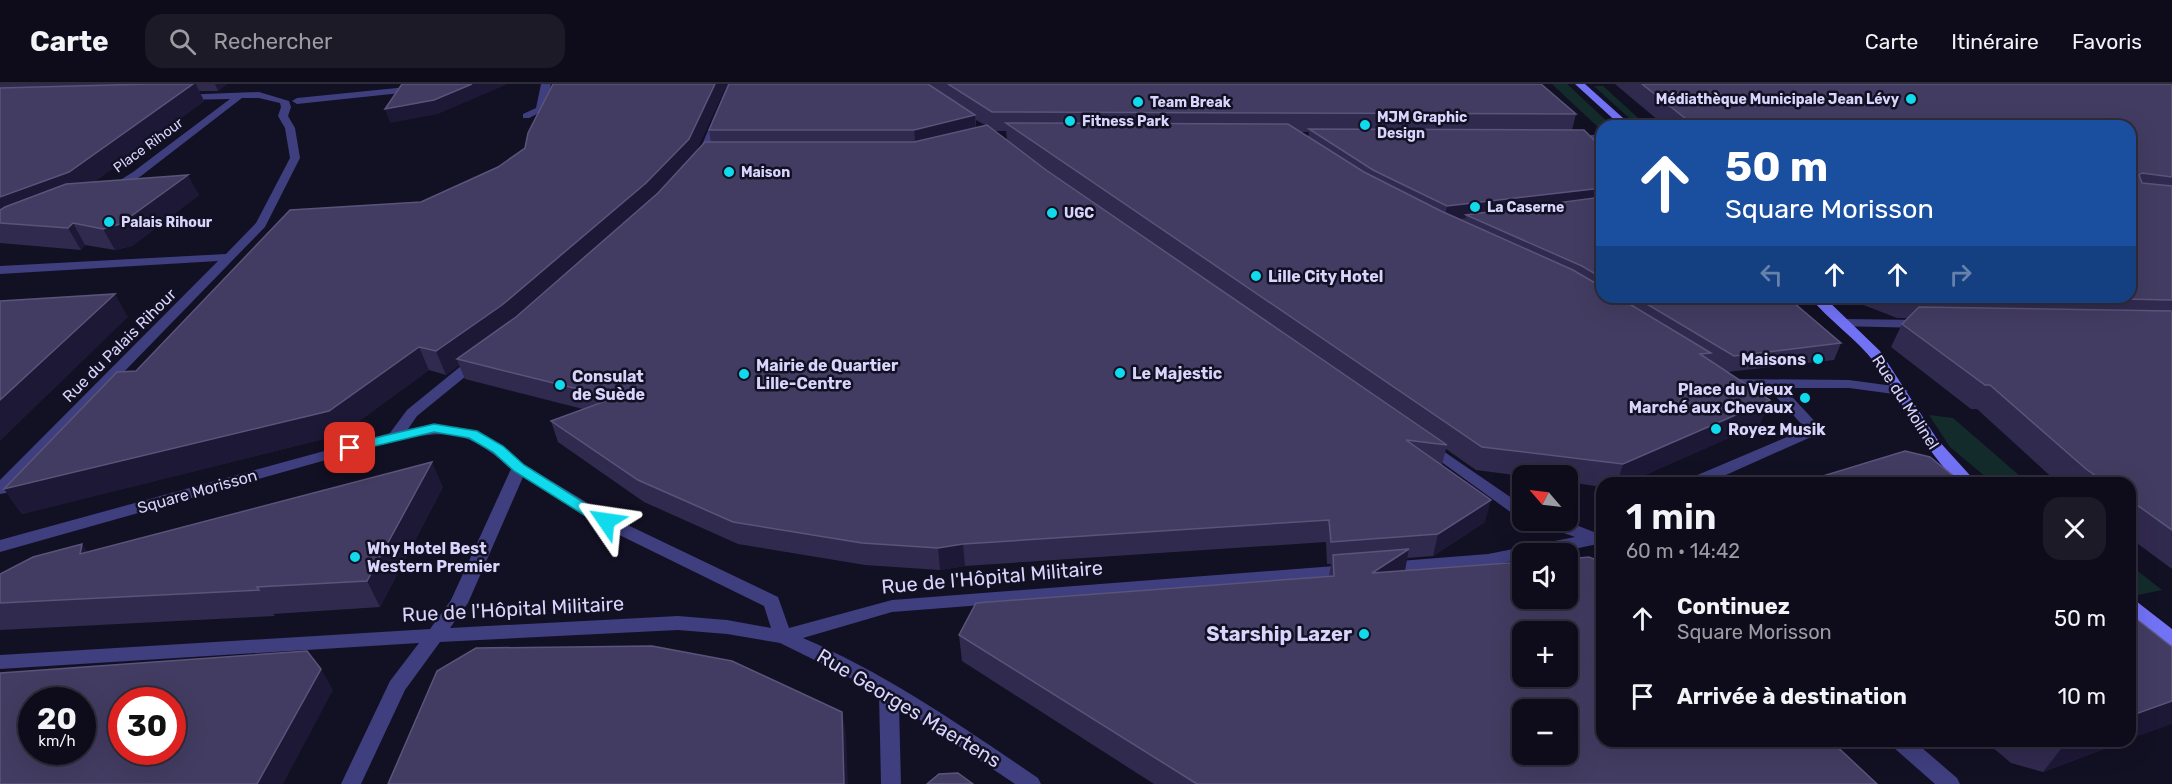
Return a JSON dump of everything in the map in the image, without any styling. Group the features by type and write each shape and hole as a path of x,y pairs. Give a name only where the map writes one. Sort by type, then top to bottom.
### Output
{"street":[{"path":"165,97 254,95 267,84"},
{"path":"526,116 540,110 546,84"},
{"path":"693,169 710,154 734,84"},
{"path":"1580,84 1620,120"},
{"path":"297,101 423,88"},
{"name":"Place Rihour","path":"103,192 137,174 240,95"},
{"name":"Rue du Palais Rihour","path":"0,489 261,225 295,158 290,128 283,116 285,103 271,97 254,95"},
{"path":"1565,138 1596,138"},
{"path":"0,270 231,257"},
{"name":"Rue du Molinel","path":"1823,303 1873,351 1937,452 1963,477"},
{"path":"1844,322 1939,324"},
{"path":"394,436 412,413 489,351"},
{"path":"1712,373 1735,383 1849,384 1900,391"},
{"path":"1707,477 1815,429 1771,382"},
{"name":"Square Morisson","path":"0,546 394,436 434,428 464,432 498,449 519,468 606,521 772,602 783,637"},
{"path":"1418,439 1512,505"},
{"path":"351,784 397,686 459,603 519,468"},
{"path":"1578,531 1596,537"},
{"name":"Rue de l'Hôpital Militaire","path":"0,662 678,623 727,627 783,637 892,606 1488,560 1596,539"},
{"path":"2136,611 2172,639"},
{"name":"Rue Georges Maertens","path":"783,637 816,650 889,692 1031,784"},
{"path":"889,692 891,784"},
{"path":"1907,747 1950,784"}],"green space":[{"path":"1552,84 1567,84 1606,120 1596,120 1596,125"},
{"path":"1594,86 1603,86 1640,120 1631,120"},
{"path":"1929,415 1953,418 2021,477 1986,477 1950,447"},
{"path":"2136,570 2162,590 2138,595 2136,593"}],"building":[{"path":"193,84 69,172 0,197 0,88"},
{"path":"402,84 472,84 434,100 385,109"},
{"path":"553,84 715,84 689,139 646,183 502,305 436,351 419,347 329,411 4,489 117,372 136,371 290,210 421,202 498,167 525,148 528,133"},
{"path":"729,84 928,84 975,115 914,130 709,130"},
{"path":"948,84 1541,84 1576,114 992,112"},
{"path":"1642,84 2172,84 2172,177 2142,173 2139,175 2142,183 2172,186 2172,300 2136,299 2136,120 1687,120"},
{"path":"1006,123 1288,124 1364,172 1441,211 1573,270 1596,283 1596,303 1628,303 1711,353 1700,354 1770,400 1623,464 1482,447"},
{"path":"987,125 1046,170 1447,445 1406,440 1491,500 1438,534 1331,542 1329,520 963,544 938,548 862,543 733,522 638,480 551,421 614,398 457,359 516,317 658,193 705,142 914,142"},
{"path":"1309,129 1584,130 1596,142 1596,189 1447,206 1373,170"},
{"path":"188,175 120,224 103,229 73,223 68,228 0,223 0,210 5,207 66,184"},
{"path":"1596,198 1596,274 1582,266 1466,215"},
{"path":"115,294 0,400 0,301"},
{"path":"1645,303 1794,303 1841,343 1734,356"},
{"path":"1919,307 2172,311 2172,530 2136,504 2136,477 2097,477 1990,385 1985,385 1902,324"},
{"path":"1905,451 1930,457 1955,477 1820,477"},
{"path":"432,462 367,581 257,587 259,590 0,603 0,574 33,557 82,544 80,554"},
{"path":"1409,549 1372,573 1512,563 1512,609 1578,609 1578,558 1589,557 1596,560 1596,747 1837,747 1877,784 1197,784 959,635 976,603 1334,576 1333,555"},
{"path":"2136,619 2172,647 2172,701 2136,714"},
{"path":"652,646 732,661 842,712 844,784 388,784 437,671 476,648"},
{"path":"307,651 321,669 257,784 0,784 0,673"},
{"path":"958,773 973,784 927,784 939,774"}],"place":[{"name":"Médiathèque Municipale Jean Lévy","path":"1911,99"},
{"name":"Team Break","path":"1138,102"},
{"name":"Fitness Park","path":"1070,121"},
{"name":"MJM Graphic Design","path":"1365,125"},
{"name":"Maison","path":"729,172"},
{"name":"La Caserne","path":"1475,207"},
{"name":"UGC","path":"1052,213"},
{"name":"Palais Rihour","path":"109,222"},
{"name":"Lille City Hotel","path":"1256,276"},
{"name":"Maisons","path":"1818,359"},
{"name":"Le Majestic","path":"1120,373"},
{"name":"Mairie de Quartier Lille-Centre","path":"744,374"},
{"name":"Consulat de Suède","path":"560,385"},
{"name":"Place du Vieux Marché aux Chevaux","path":"1805,398"},
{"name":"Royez Musik","path":"1716,429"},
{"name":"Why Hotel Best Western Premier","path":"355,557"},
{"name":"Starship Lazer","path":"1364,634"}],"route":[{"path":"350,448 434,428 472,434 498,449 519,468 606,521"}]}
